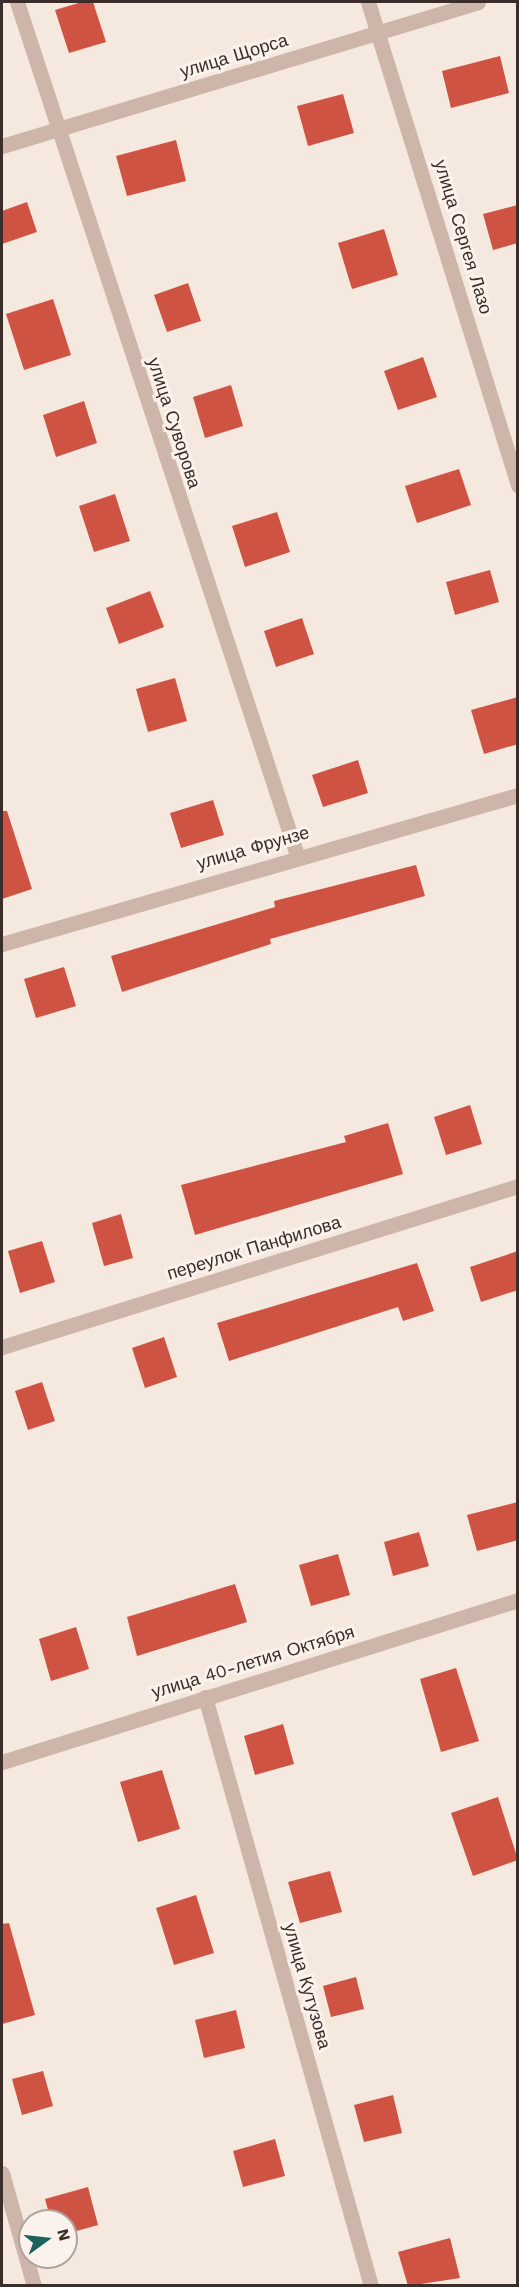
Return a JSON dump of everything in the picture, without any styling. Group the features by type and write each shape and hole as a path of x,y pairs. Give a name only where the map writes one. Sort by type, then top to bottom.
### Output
{"street":[{"name":"улица Суворова","path":"17,2 56,131 297,855"},
{"name":"улица Сергея Лазо","path":"368,2 380,31 518,485"},
{"name":"улица Щорса","path":"2,146 478,2"},
{"name":"улица Фрунзе","path":"2,944 297,855 518,795"},
{"name":"переулок Панфилова","path":"2,1347 518,1186"},
{"name":"улица 40-летия Октября","path":"2,1762 517,1601"},
{"name":"улица Кутузова","path":"205,1697 371,2286"},
{"path":"2,2173 34,2286"}],"building":[{"path":"82,2 93,2 106,42 69,53 55,10"},
{"path":"500,56 509,93 451,108 442,71"},
{"path":"343,94 354,133 308,146 297,106"},
{"path":"176,140 186,181 127,196 116,156"},
{"path":"27,202 37,232 2,244 2,211"},
{"path":"518,205 518,243 493,250 483,214"},
{"path":"384,229 398,275 352,289 338,243"},
{"path":"188,283 201,321 167,332 154,295"},
{"path":"53,299 71,355 24,370 6,314"},
{"path":"423,357 437,397 398,410 384,371"},
{"path":"231,385 243,426 205,438 193,397"},
{"path":"84,401 97,443 56,457 43,415"},
{"path":"459,469 471,505 417,523 405,486"},
{"path":"115,494 130,541 94,552 79,506"},
{"path":"277,512 290,552 245,567 232,526"},
{"path":"490,570 499,602 455,615 446,582"},
{"path":"150,591 164,627 119,644 106,608"},
{"path":"302,618 314,654 276,667 264,631"},
{"path":"175,678 187,721 148,732 136,689"},
{"path":"518,697 518,744 484,754 471,710"},
{"path":"358,760 368,793 323,807 312,775"},
{"path":"213,800 224,835 181,848 170,813"},
{"path":"2,811 7,811 32,889 2,899"},
{"path":"416,865 425,896 270,939 271,944 122,992 111,956 275,907 274,901"},
{"path":"64,967 76,1006 36,1018 24,979"},
{"path":"470,1105 482,1144 446,1155 434,1117"},
{"path":"388,1123 403,1174 195,1235 181,1185 346,1142 344,1136"},
{"path":"121,1214 133,1258 104,1266 92,1223"},
{"path":"42,1241 55,1282 20,1293 8,1251"},
{"path":"518,1251 518,1290 481,1302 470,1267"},
{"path":"417,1263 434,1311 403,1321 398,1307 229,1361 217,1323"},
{"path":"164,1337 177,1377 145,1388 132,1348"},
{"path":"42,1382 55,1421 28,1430 15,1391"},
{"path":"518,1502 518,1540 477,1551 467,1515"},
{"path":"419,1532 429,1566 393,1576 384,1542"},
{"path":"338,1554 350,1595 311,1606 299,1565"},
{"path":"235,1584 247,1622 137,1656 127,1617"},
{"path":"76,1627 89,1669 51,1681 39,1639"},
{"path":"456,1668 479,1741 441,1752 420,1679"},
{"path":"283,1724 294,1764 255,1775 244,1736"},
{"path":"162,1770 180,1829 138,1842 120,1782"},
{"path":"498,1797 518,1860 473,1876 451,1813"},
{"path":"330,1871 342,1912 300,1923 288,1882"},
{"path":"196,1895 214,1953 174,1965 156,1908"},
{"path":"9,1923 35,2015 2,2024 2,1924"},
{"path":"356,1977 364,2009 331,2017 323,1986"},
{"path":"236,2010 245,2048 204,2058 195,2020"},
{"path":"43,2071 53,2106 22,2115 12,2079"},
{"path":"393,2095 402,2133 364,2142 354,2105"},
{"path":"275,2139 285,2176 243,2187 233,2151"},
{"path":"88,2187 98,2225 78,2231 78,2209 48,2209 45,2199"},
{"path":"450,2238 460,2278 408,2286 398,2252"}]}
